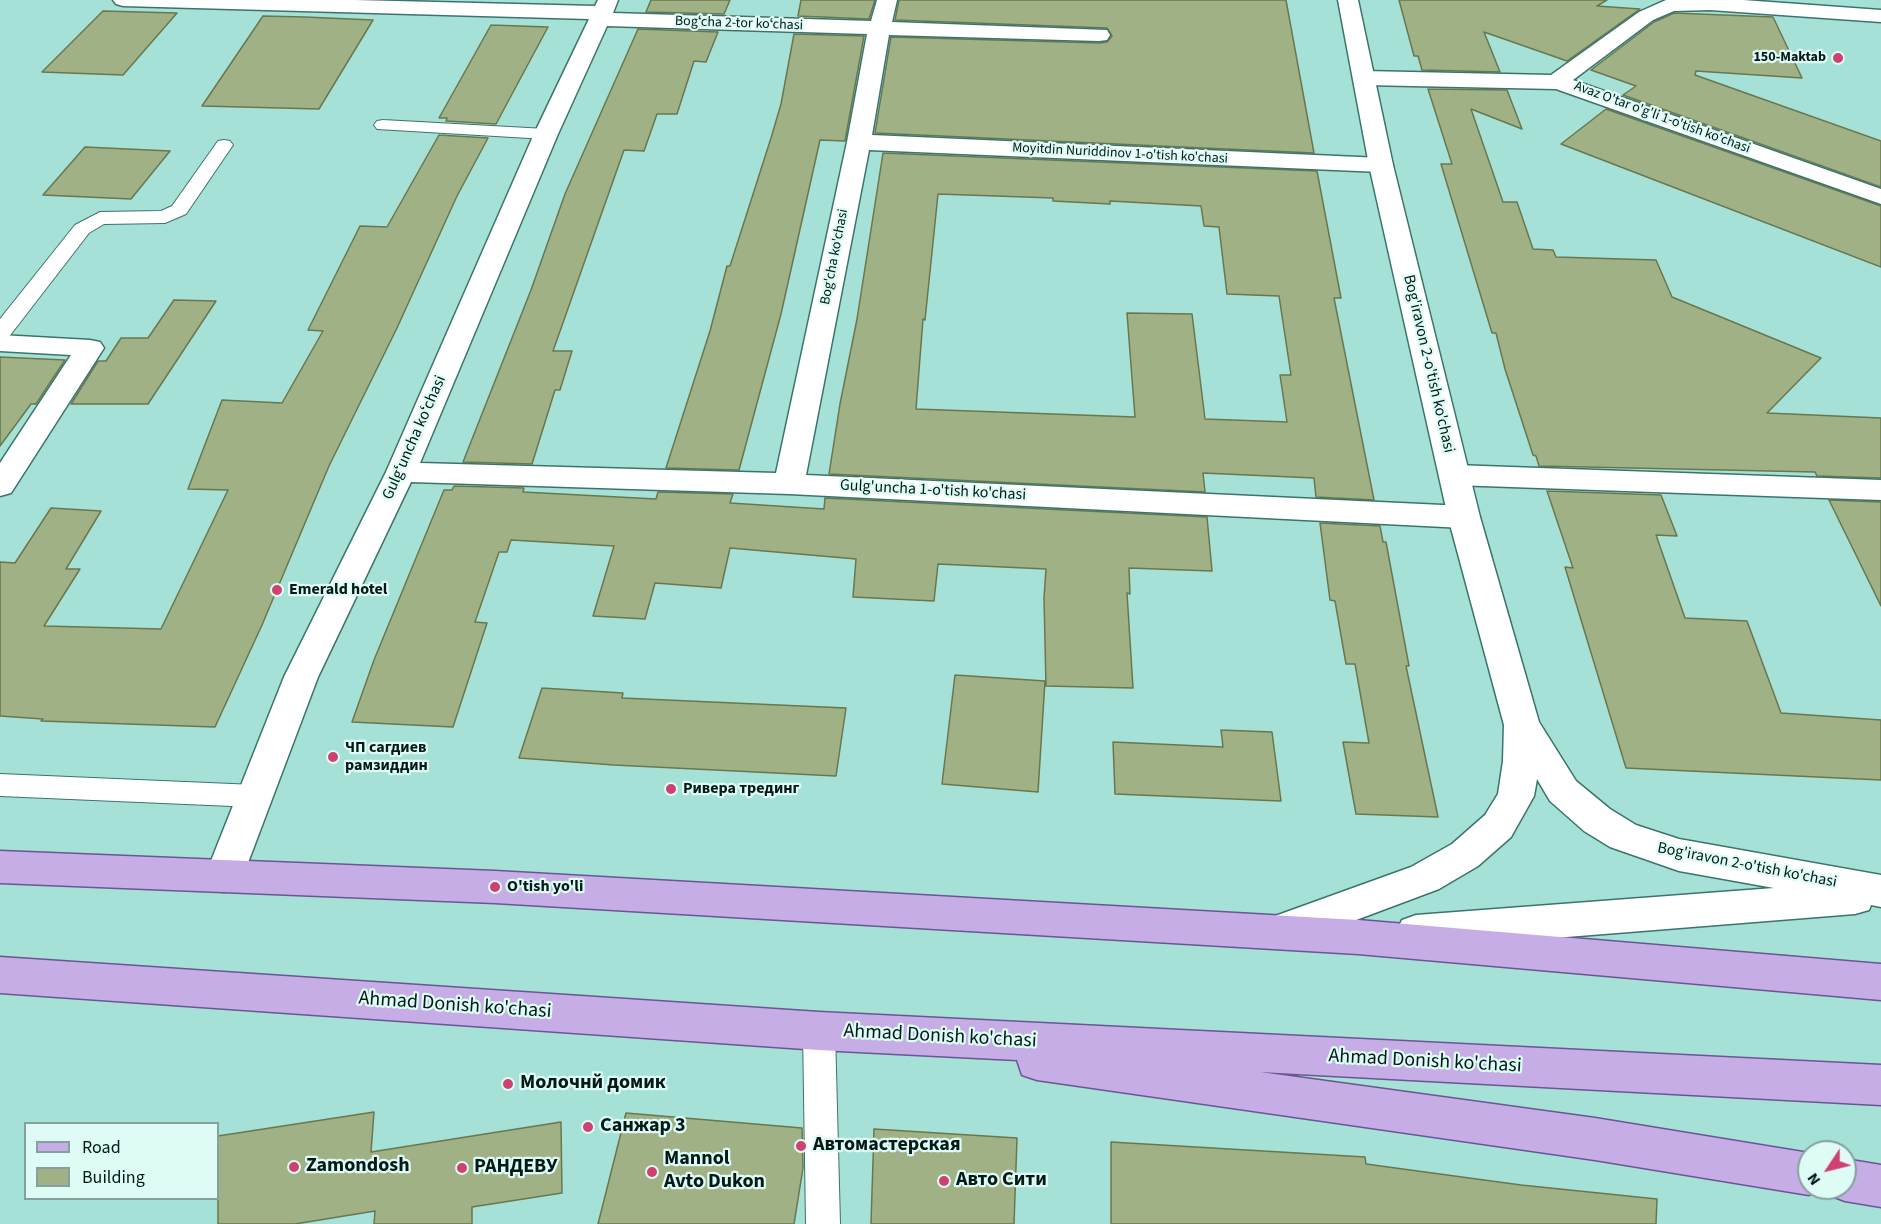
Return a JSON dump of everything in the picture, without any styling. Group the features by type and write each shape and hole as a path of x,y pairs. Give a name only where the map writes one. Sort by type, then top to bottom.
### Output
{"main road":[{"path":"0,867 495,887 1278,932 1881,982"},
{"name":"Ahmad Donish ko'chasi","path":"0,975 819,1031 1881,1085"},
{"path":"819,1031 1595,1139 1797,1172"},
{"path":"1857,1182 1881,1186"}],"street":[{"name":"Bogʻcha 2-tor koʻchasi","path":"123,0 603,11 879,29"},
{"name":"Bog'cha ko'chasi","path":"789,484 859,142 879,29 887,0"},
{"name":"Bog'iravon 2-o'tish ko'chasi","path":"1348,0 1381,165 1464,517 1522,725 1563,791 1597,820 1630,840 1679,855 1881,891"},
{"path":"1556,82 1646,16 1671,5 1710,4 1881,16"},
{"name":"Gulgʻuncha koʻchasi","path":"224,876 301,677 401,472 546,134 603,11"},
{"path":"879,29 1099,35"},
{"name":"Avaz O'tar o'g'li 1-o'tish ko'chasi","path":"1364,78 1556,82 1579,88 1881,197"},
{"name":"Moyitdin Nuriddinov 1-o'tish ko'chasi","path":"859,142 1381,165"},
{"path":"0,343 90,348 0,486"},
{"name":"Gulg'uncha 1-o'tish ko'chasi","path":"401,472 789,484 1464,517"},
{"path":"1454,475 1881,490"},
{"name":"Bog'iravon 2-o'tish ko'chasi","path":"1278,932 1425,878 1465,855 1498,826 1516,796 1521,761 1522,725"},
{"path":"1358,937 1881,896"}],"lane":[{"path":"383,125 546,134"},
{"path":"0,333 82,229 100,218 165,217 179,210 224,145"},
{"path":"0,785 255,796"},
{"path":"819,1031 823,1224"}],"building":[{"path":"651,0 730,0 724,14 646,12"},
{"path":"801,0 875,0 869,19 798,16"},
{"path":"899,0 1286,0 1314,153 875,133 891,37 1099,43 1107,42 1112,36 1107,28 895,20"},
{"path":"1399,0 1607,0 1597,6 1640,9 1567,61 1484,32 1500,72 1422,70 1418,56 1414,56"},
{"path":"103,11 177,13 123,75 42,72"},
{"path":"1674,13 1773,17 1802,78 1696,71 1695,75 1881,141 1881,187 1623,95 1636,86 1591,70 1654,22"},
{"path":"263,16 373,20 319,109 202,106"},
{"path":"491,25 548,27 496,124 446,121 447,118 439,118"},
{"path":"638,29 718,32 706,62 694,61 677,114 657,114 644,151 624,150 553,351 572,351 560,390 555,390 532,464 463,462 531,290 565,194"},
{"path":"794,34 864,36 845,141 820,140 781,314 739,470 666,468 710,331 727,266 730,266 771,138 781,104"},
{"path":"1428,89 1507,90 1522,129 1471,109 1503,202 1517,202 1533,249 1553,250 1556,257 1656,260 1672,297 1821,358 1767,413 1881,418 1881,478 1817,476 1815,472 1539,466 1536,456 1533,455 1505,369 1496,333 1492,333 1441,164 1452,164"},
{"path":"1606,109 1881,206 1881,267 1561,144"},
{"path":"439,135 488,138 457,196 397,328 329,466 262,625 215,727 41,721 43,719 0,716 0,562 15,563 51,508 101,511 66,569 80,569 44,626 161,629 228,490 188,489 222,400 282,403 323,331 308,330 360,226 387,227"},
{"path":"85,147 170,151 131,199 43,195"},
{"path":"883,153 1317,171 1341,298 1334,298 1374,500 1316,497 1314,478 1203,473 1205,492 829,474 857,319","holes":["938,194 1053,198 1053,201 1110,204 1110,201 1201,206 1204,226 1219,227 1227,294 1279,296 1291,375 1280,375 1287,422 1205,419 1192,314 1127,313 1135,417 916,409 923,319 925,320"]},
{"path":"174,300 216,301 148,404 71,404 98,361 106,361 121,338 148,338"},
{"path":"0,357 65,360 36,404 31,404 0,446"},
{"path":"454,486 524,488 523,492 656,499 658,492 733,494 730,503 824,509 825,498 1207,517 1212,571 1129,568 1130,594 1127,593 1133,688 1046,686 1044,598 1046,569 938,564 934,601 853,597 856,559 730,548 721,588 655,583 645,619 593,616 614,546 511,540 507,552 499,552 475,622 487,623 453,727 352,722 374,660 444,490 452,490"},
{"path":"1547,491 1661,495 1677,536 1656,535 1685,618 1747,621 1781,713 1881,720 1881,780 1626,768 1565,567 1573,568"},
{"path":"1829,500 1881,502 1881,606"},
{"path":"1320,523 1380,526 1383,542 1386,542 1409,666 1406,666 1438,817 1356,814 1343,742 1369,743 1355,664 1346,664 1335,601 1330,600"},
{"path":"955,675 1045,681 1038,792 942,784"},
{"path":"542,688 623,693 622,698 846,708 836,776 519,758"},
{"path":"1221,730 1272,732 1281,801 1115,794 1113,742 1223,747"},
{"path":"374,1112 371,1152 561,1122 562,1193 472,1207 472,1224 374,1224 375,1211 295,1224 218,1224 219,1136"},
{"path":"626,1113 802,1128 803,1168 794,1224 598,1224"},
{"name":"Авто Сити","path":"874,1129 1017,1138 1014,1224 871,1224"},
{"path":"1111,1142 1365,1157 1366,1164 1521,1185 1657,1199 1656,1224 1111,1224"}],"place":[{"name":"150-Maktab","path":"1838,58"},
{"name":"Emerald hotel","path":"277,590"},
{"name":"ЧП сагдиев рамзиддин","path":"333,757"},
{"name":"Ривера трединг","path":"671,789"},
{"name":"O'tish yo'li","path":"495,887"},
{"name":"Молочнй домик","path":"508,1084"},
{"name":"Санжар 3","path":"588,1127"},
{"name":"Автомастерская","path":"801,1146"},
{"name":"Zamondosh","path":"294,1167"},
{"name":"РАНДЕВУ","path":"462,1168"},
{"name":"Mannol Avto Dukon","path":"652,1172"},
{"name":"Авто Сити","path":"944,1181"}]}
